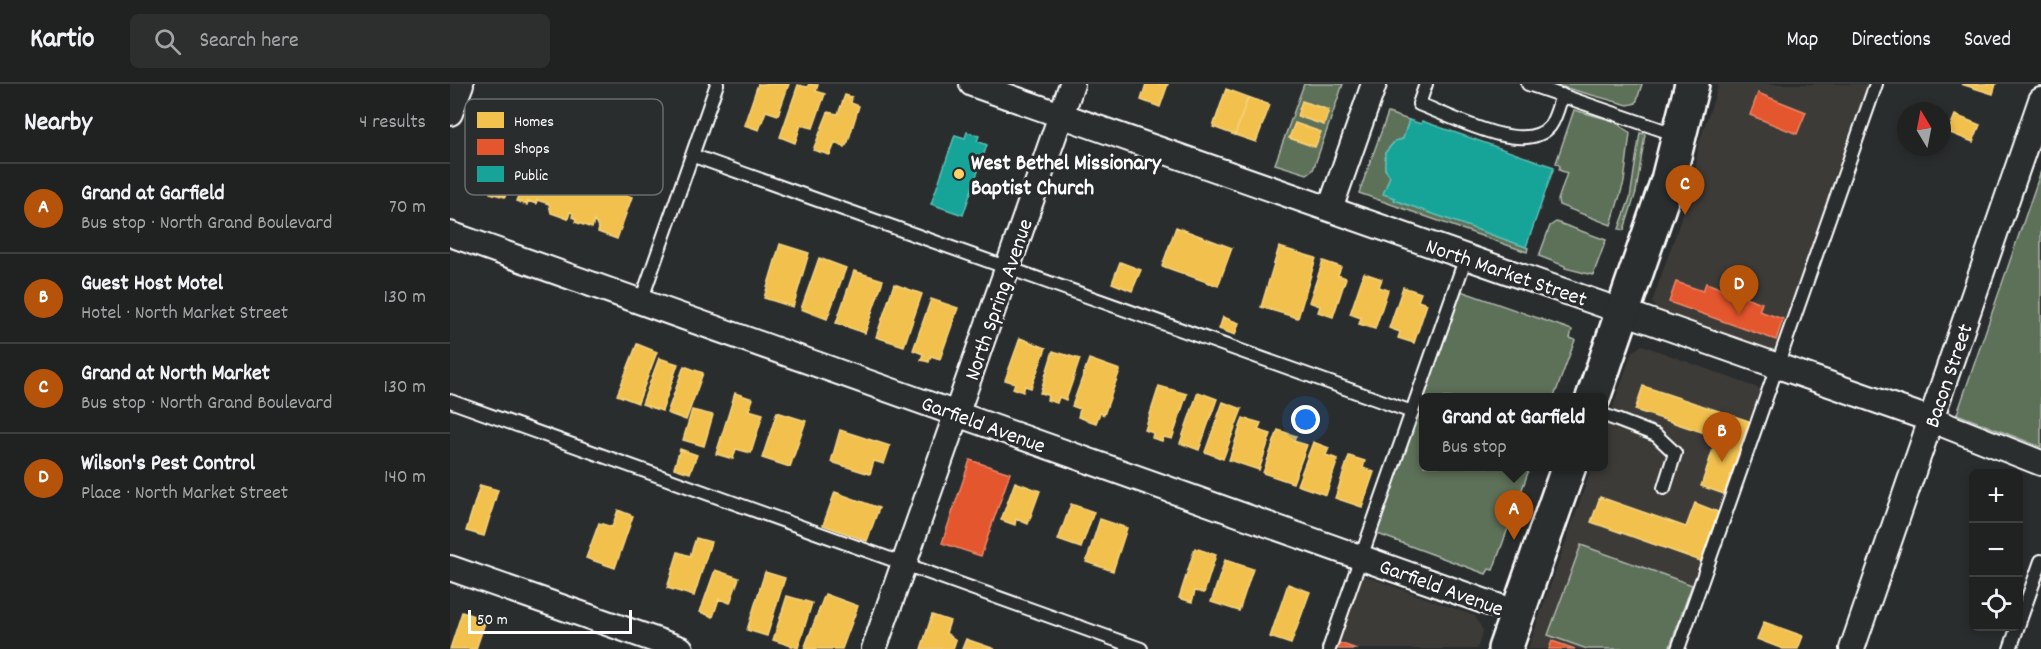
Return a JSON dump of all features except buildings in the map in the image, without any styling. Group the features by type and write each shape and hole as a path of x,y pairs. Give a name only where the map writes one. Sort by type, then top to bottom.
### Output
{"main road":[{"path":"1595,393 1668,180 1692,84"},
{"path":"1505,649 1567,471"}],"street":[{"path":"450,113 460,84"},
{"name":"North Market Street","path":"972,84 1932,420 2041,463"},
{"name":"North Spring Avenue","path":"874,649 1072,84"},
{"path":"1330,209 1374,84"},
{"name":"Bacon Street","path":"1852,649 2041,100"},
{"name":"Garfield Avenue","path":"450,234 1517,613"},
{"path":"450,568 681,649"}],"lane":[{"path":"641,301 694,156 717,84"},
{"path":"1426,84 1419,104 1513,139 1534,137 1550,126 1562,95"},
{"path":"1528,84 1679,135"},
{"path":"1678,649 1876,84"},
{"path":"694,156 1412,412"},
{"path":"1329,649 1466,257"},
{"path":"450,401 1141,649"},
{"path":"1608,417 1656,435 1675,453 1664,488"},
{"path":"2023,612 2041,561"},
{"path":"2010,649 2016,631"}],"shaded area":[{"path":"1719,84 1872,84 1776,353 1658,311 1652,302 1695,179 1698,145"},
{"path":"1642,345 1763,390 1673,649 1528,649 1591,471 1608,471 1608,421 1632,352"},
{"path":"1360,574 1475,616 1483,631 1477,649 1334,649"}],"green space":[{"path":"1304,84 1343,84 1313,170 1307,174 1275,164"},
{"path":"1552,84 1642,84 1636,103 1628,105"},
{"path":"1574,110 1614,121 1630,133 1624,182 1611,225 1559,205 1558,200 1567,173 1559,170 1560,166 1556,163"},
{"path":"1388,113 1409,120 1403,139 1395,141 1385,153 1385,169 1390,176 1384,194 1526,247 1527,252 1359,193"},
{"path":"1640,133 1645,134 1636,192 1624,230 1619,229 1630,198"},
{"path":"2041,171 2041,447 1957,414"},
{"path":"1556,222 1606,240 1593,275 1565,268 1565,266 1539,256 1550,226"},
{"path":"1458,290 1572,330 1570,338 1575,340 1555,393 1423,393"},
{"path":"1419,404 1419,471 1529,471 1493,570 1489,569 1486,574 1375,533"},
{"path":"1581,545 1692,585 1669,649 1587,649 1548,635"}],"place":[{"name":"West Bethel Missionary Baptist Church","path":"959,174"},
{"name":"Grand at North Market","path":"1685,215"},
{"name":"Wilson's Pest Control","path":"1739,315"},
{"name":"Guest Host Motel","path":"1722,462"},
{"name":"Grand at Garfield","path":"1514,540"}]}
